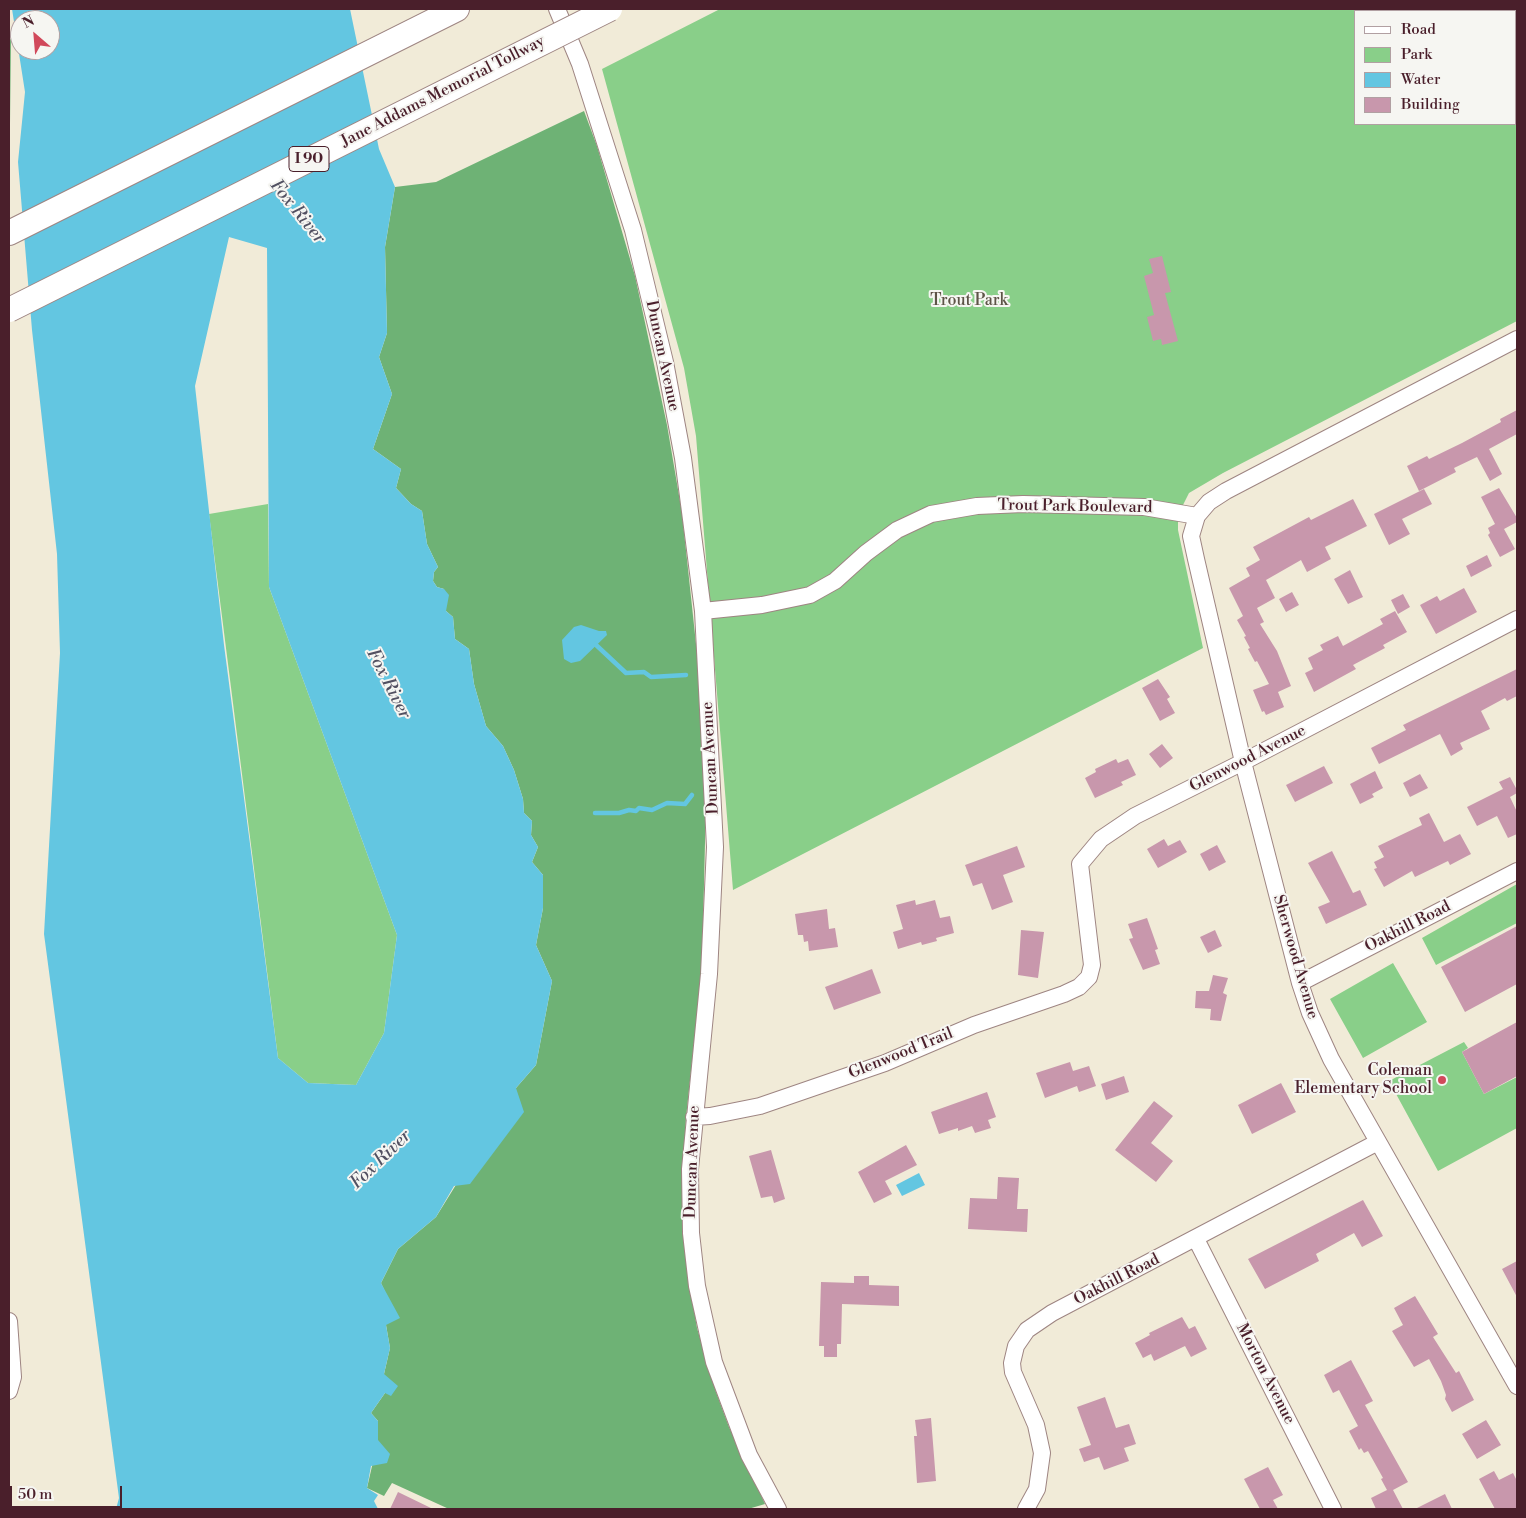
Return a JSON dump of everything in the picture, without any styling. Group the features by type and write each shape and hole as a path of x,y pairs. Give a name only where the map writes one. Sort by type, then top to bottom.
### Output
{"highway":[{"path":"9,232 457,9"},
{"name":"Jane Addams Memorial Tollway","path":"9,310 610,9"}],"street":[{"name":"Duncan Avenue","path":"557,9 580,64 633,230 663,353 683,458 703,611 715,848 708,974 690,1169 690,1212 701,1305 723,1389 749,1455 778,1509"},
{"path":"1196,516 1209,502 1226,491 1517,339"},
{"name":"Trout Park Boulevard","path":"703,611 762,605 810,596 835,582 866,553 897,530 931,514 977,506 1023,504 1144,507 1196,516"},
{"name":"Sherwood Avenue","path":"1196,516 1192,529 1192,544 1243,762 1300,983 1319,1034 1378,1142 1517,1386"},
{"name":"Glenwood Avenue","path":"1092,965 1079,873 1080,864 1101,839 1123,823 1517,619"},
{"name":"Oakhill Road","path":"1300,983 1517,871"},
{"name":"Glenwood Trail","path":"694,1118 760,1106 885,1063 974,1025 1064,994 1078,987 1089,976 1092,965"},
{"name":"Oakhill Road","path":"1026,1509 1039,1484 1042,1453 1036,1425 1013,1372 1013,1355 1021,1337 1043,1318 1378,1142"},
{"name":"Morton Avenue","path":"1196,1239 1333,1509"},
{"path":"9,1321 10,1379"}],"green space":[{"name":"Trout Park","path":"720,9 1517,9 1517,321 1223,473 1189,493 1178,515 1178,530 1203,648 733,890 696,436 684,368 602,69"},
{"path":"9,37 11,60 9,208"},
{"path":"584,111 597,146 635,276 667,425 682,513 699,672 706,801 702,967 686,1118 683,1169 685,1255 697,1328 716,1392 729,1427 765,1504 748,1509 449,1509 392,1483 384,1496 367,1488 378,1440 378,1421 371,1413 385,1393 384,1374 390,1348 386,1325 386,1294 381,1283 398,1249 436,1217 516,1088 536,1065 552,981 536,945 543,908 543,875 532,862 538,847 531,835 532,821 524,813 523,799 514,770 503,746 486,726 474,684 469,649 455,639 453,617 446,611 444,589 437,587 433,581 434,572 438,567 427,544 422,511 411,504 396,488 401,469 373,449 392,394 379,357 387,333 385,247 395,187 436,182"},
{"path":"268,504 269,587 397,935 384,1033 356,1085 308,1083 278,1058 209,514"},
{"path":"1517,884 1517,923 1436,965 1422,938"},
{"path":"1393,963 1427,1022 1363,1058 1330,999"},
{"path":"1464,1042 1468,1048 1462,1052 1484,1094 1517,1077 1517,1128 1438,1171 1389,1081"}],"water":[{"name":"Fox River","path":"12,9 350,9 379,149 395,187 385,247 387,333 379,357 392,394 373,449 401,469 396,488 411,504 422,511 427,544 438,567 434,572 433,581 437,587 444,589 449,595 446,611 453,617 455,639 469,649 474,684 486,726 503,746 514,770 523,799 524,813 532,821 531,835 538,847 532,862 543,875 543,908 536,945 552,981 536,1065 516,1088 524,1112 470,1184 454,1186 436,1217 398,1249 381,1283 400,1318 386,1325 390,1348 384,1374 398,1386 391,1396 385,1393 371,1413 378,1421 378,1440 390,1454 387,1463 371,1466 367,1488 378,1495 374,1501 378,1509 116,1509 119,1498 44,934 60,653 57,554 32,330 18,162 25,92 20,60 60,60 60,10","holes":["229,237 267,248 269,587 397,935 384,1033 356,1085 308,1083 278,1058 224,645 195,386"]},
{"path":"581,625 599,631 606,631 607,635 580,661 571,663 564,659 562,640 574,627"},
{"path":"919,1173 925,1185 902,1196 896,1185"}],"building":[{"path":"1162,256 1171,292 1165,293 1178,341 1162,345 1161,339 1153,341 1147,317 1154,315 1144,276 1153,273 1149,259"},
{"path":"1517,410 1517,434 1489,449 1502,474 1490,481 1477,457 1454,468 1456,472 1419,491 1407,466 1427,456 1429,459 1462,443 1501,422 1500,419"},
{"path":"1499,488 1517,518 1517,522 1504,529 1515,549 1500,557 1488,535 1490,533 1488,528 1495,524 1481,497"},
{"path":"1424,489 1432,504 1402,519 1410,534 1389,545 1374,514"},
{"path":"1353,499 1367,526 1325,547 1331,559 1307,572 1301,560 1266,580 1275,598 1257,608 1264,622 1260,624 1277,651 1291,686 1278,692 1284,707 1266,715 1264,711 1262,712 1253,690 1269,684 1257,661 1255,662 1248,649 1250,648 1244,637 1246,636 1237,620 1243,616 1229,588 1250,576 1246,568 1260,560 1253,547 1309,517 1311,520"},
{"path":"1487,555 1492,566 1471,577 1466,566"},
{"path":"1350,570 1363,597 1348,604 1334,579"},
{"path":"1464,588 1477,612 1436,634 1420,605 1437,596 1440,601"},
{"path":"1292,592 1299,605 1286,612 1279,599"},
{"path":"1403,594 1410,607 1398,614 1391,600"},
{"path":"1395,611 1407,632 1383,645 1385,648 1353,665 1356,669 1314,692 1305,673 1313,669 1308,658 1323,650 1320,645 1338,636 1343,646 1383,624 1380,619"},
{"path":"1517,669 1517,696 1507,701 1505,698 1481,711 1490,729 1460,743 1463,749 1451,756 1440,734 1379,764 1371,748 1406,730 1403,725"},
{"path":"1158,679 1170,697 1167,699 1175,713 1160,721 1142,688"},
{"path":"1162,744 1173,758 1160,768 1149,754"},
{"path":"1116,759 1118,763 1128,759 1136,775 1121,782 1123,785 1095,798 1085,778 1096,772 1095,769"},
{"path":"1324,766 1333,783 1295,802 1286,785"},
{"path":"1375,771 1383,788 1372,794 1374,797 1360,804 1350,784"},
{"path":"1420,774 1428,788 1410,797 1403,783"},
{"path":"1510,777 1517,790 1517,793 1510,797 1517,812 1517,834 1508,838 1497,816 1477,826 1467,807 1503,789 1499,782"},
{"path":"1429,813 1444,842 1460,834 1471,854 1450,865 1448,861 1415,877 1412,871 1384,887 1374,869 1377,868 1374,862 1384,857 1378,846 1422,825 1419,818"},
{"path":"1164,839 1168,846 1180,840 1187,852 1158,868 1147,849"},
{"path":"1217,845 1226,862 1209,871 1200,854"},
{"path":"1017,846 1025,867 1003,875 1013,902 992,910 982,883 973,886 965,865"},
{"path":"1332,851 1353,893 1360,890 1367,905 1326,924 1318,907 1330,902 1308,863"},
{"path":"915,900 916,905 935,900 940,918 950,916 954,933 936,938 937,941 922,945 921,942 898,949 893,932 903,929 896,905"},
{"path":"827,909 829,929 835,928 838,947 809,951 808,941 804,942 803,935 798,935 795,914"},
{"path":"1147,918 1158,949 1155,950 1160,964 1143,970 1129,939 1133,938 1128,924"},
{"path":"1517,926 1517,984 1465,1012 1441,967"},
{"path":"1021,930 1044,932 1038,978 1018,975"},
{"path":"1215,930 1222,946 1208,953 1200,937"},
{"path":"872,969 881,993 834,1010 825,987"},
{"path":"1213,975 1228,978 1223,993 1227,995 1221,1021 1210,1020 1211,1009 1195,1008 1196,991 1209,991"},
{"path":"1517,1022 1517,1076 1484,1094 1462,1052"},
{"path":"1070,1062 1073,1071 1089,1066 1096,1086 1079,1092 1077,1086 1045,1098 1036,1073"},
{"path":"1124,1076 1129,1092 1106,1100 1101,1084"},
{"path":"1281,1083 1296,1112 1252,1134 1238,1105"},
{"path":"987,1092 996,1117 988,1120 991,1128 975,1133 972,1126 958,1131 958,1128 939,1134 931,1112"},
{"path":"1154,1101 1173,1116 1151,1143 1173,1161 1156,1182 1115,1150"},
{"path":"906,1145 917,1165 885,1181 892,1194 874,1203 858,1172"},
{"path":"771,1150 785,1199 774,1203 772,1196 761,1198 749,1156"},
{"path":"998,1177 1019,1178 1017,1209 1028,1209 1027,1232 968,1229 970,1198 997,1199"},
{"path":"1363,1200 1383,1236 1362,1247 1354,1233 1316,1254 1319,1261 1265,1289 1248,1259"},
{"path":"1517,1261 1517,1297 1502,1269"},
{"path":"854,1276 869,1276 869,1285 899,1286 899,1306 842,1304 841,1344 837,1344 837,1357 824,1357 824,1346 819,1346 821,1282 854,1283"},
{"path":"1415,1296 1438,1334 1433,1337 1456,1373 1459,1371 1474,1400 1452,1412 1445,1399 1446,1395 1441,1381 1429,1359 1414,1367 1392,1331 1403,1325 1394,1308"},
{"path":"1182,1317 1189,1329 1195,1326 1207,1349 1191,1357 1185,1346 1154,1361 1151,1354 1143,1358 1135,1343 1150,1335 1149,1333"},
{"path":"1351,1360 1373,1401 1365,1405 1408,1482 1393,1490 1403,1509 1376,1509 1371,1498 1387,1490 1381,1479 1383,1478 1368,1451 1364,1453 1361,1448 1359,1450 1349,1431 1358,1426 1339,1390 1333,1393 1324,1375"},
{"path":"1105,1397 1116,1428 1129,1424 1136,1444 1124,1448 1129,1461 1104,1470 1099,1457 1084,1462 1079,1449 1091,1445 1077,1407"},
{"path":"931,1418 936,1481 917,1483 914,1436 917,1436 915,1420"},
{"path":"1486,1420 1501,1445 1477,1459 1462,1434"},
{"path":"1268,1467 1283,1495 1273,1500 1278,1509 1260,1509 1244,1479"},
{"path":"1494,1471 1499,1480 1513,1473 1517,1481 1517,1509 1495,1509 1479,1479"},
{"path":"398,1492 433,1509 390,1509"},
{"path":"1445,1494 1452,1509 1415,1509"}],"waterway":[{"path":"595,644 626,673 644,672 651,677 686,675"},
{"path":"595,813 619,813 629,810 636,811 639,808 652,810 667,803 685,804 692,795"}],"place":[{"name":"Coleman Elementary School","path":"1442,1080"}]}
